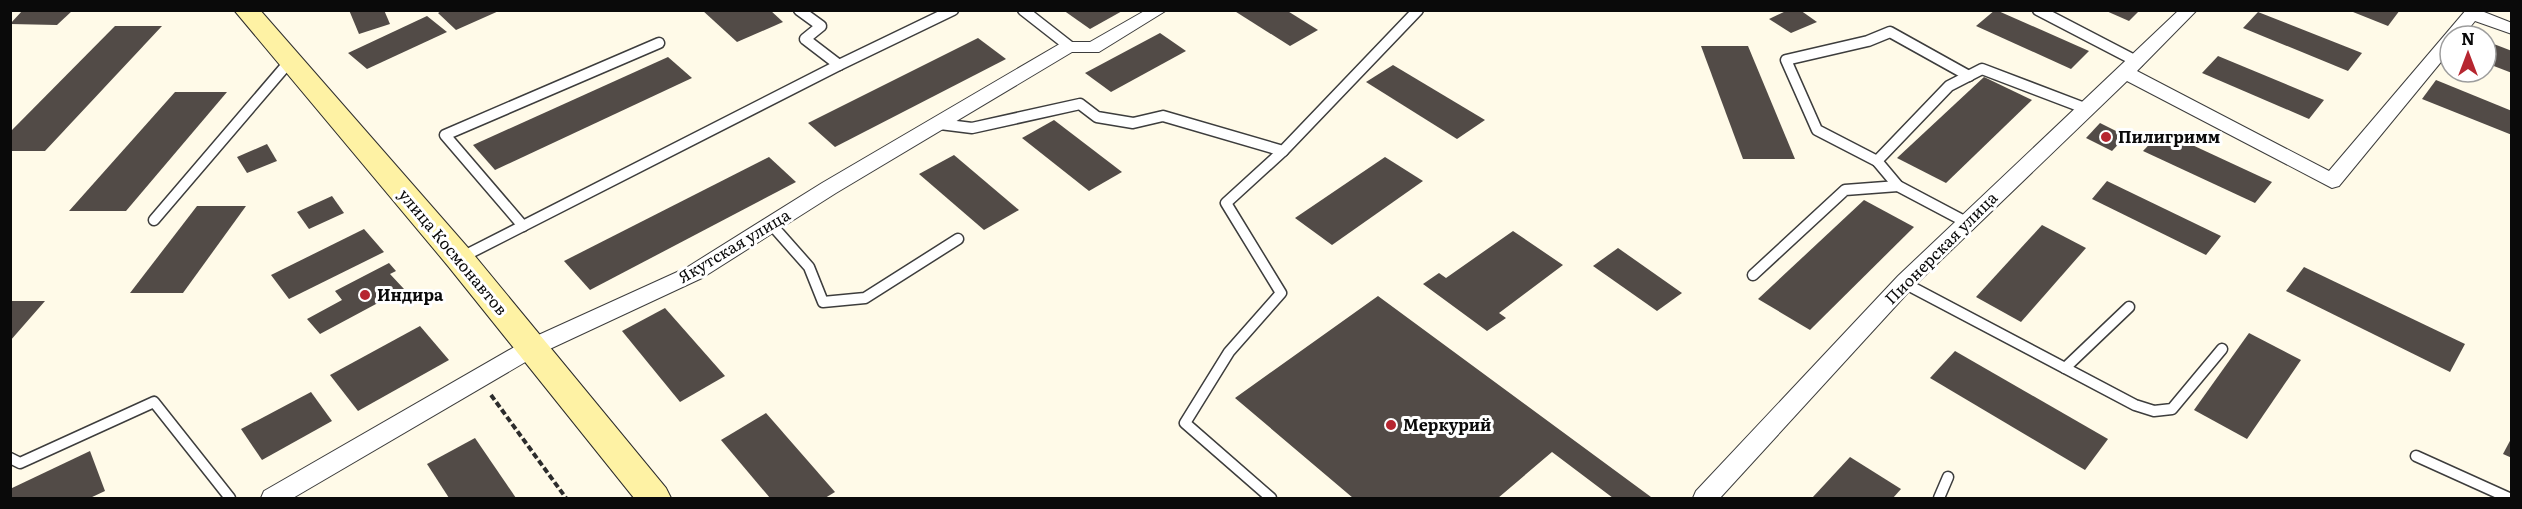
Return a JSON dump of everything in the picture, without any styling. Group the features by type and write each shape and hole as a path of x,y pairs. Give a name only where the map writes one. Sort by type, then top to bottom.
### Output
{"street":[{"name":"улица Космонавтов","path":"246,10 459,258 654,498"},
{"name":"Якутская улица","path":"273,498 531,348 694,273 829,188 1069,46 1093,48 1159,10"},
{"name":"Пионерская улица","path":"1705,498 1904,283 1966,222 2132,68 2189,10"},
{"path":"2464,24 2472,14 2498,24"},
{"path":"2132,68 2332,181 2438,54"}],"lane":[{"path":"799,10 821,26 805,39 839,65"},
{"path":"459,258 839,65 953,10"},
{"path":"1023,10 1069,46"},
{"path":"1271,498 1185,423 1229,352 1281,293 1226,203 1283,152 1418,10"},
{"path":"2038,10 2132,68"},
{"path":"1966,222 1899,186 1877,161 1817,130 1786,60 1868,41 1890,32 1969,76"},
{"path":"524,226 445,135 659,44"},
{"path":"154,220 290,61"},
{"path":"1877,161 1949,86 1982,69 2087,109"},
{"path":"940,124 972,128 1080,104 1097,117 1133,123 1163,116 1283,152"},
{"path":"1753,275 1845,190 1899,186"},
{"path":"771,224 809,267 823,302 865,297 958,239"},
{"path":"1904,283 2134,405 2154,411 2172,409 2222,349"},
{"path":"2065,368 2129,306"},
{"path":"10,458 20,463 154,402 230,498"},
{"path":"2416,456 2510,498"},
{"path":"1939,498 1948,477"}],"path":[{"path":"478,377 567,498"}],"building":[{"path":"23,10 73,10 57,25 10,24"},
{"path":"349,10 384,10 390,24 359,34"},
{"path":"443,10 501,10 456,30 438,13"},
{"path":"702,10 770,10 783,22 737,42"},
{"path":"1063,10 1124,10 1090,29"},
{"path":"1233,10 1286,10 1318,30 1290,46"},
{"path":"1788,10 1800,10 1817,22 1791,33 1769,19"},
{"path":"1995,10 2089,51 2071,69 1976,26"},
{"path":"2104,10 2140,10 2129,21"},
{"path":"2348,10 2400,10 2388,26"},
{"path":"2258,12 2362,53 2348,71 2243,28"},
{"path":"427,16 447,32 367,69 348,53"},
{"path":"115,26 162,26 45,151 10,151 10,132"},
{"path":"1160,33 1186,51 1111,92 1085,73"},
{"path":"978,38 1006,59 835,147 808,123"},
{"path":"1701,46 1748,46 1795,159 1743,159"},
{"path":"2498,46 2512,51 2512,73 2498,68"},
{"path":"2218,56 2324,100 2309,119 2202,73"},
{"path":"668,57 692,78 495,170 473,145"},
{"path":"1393,65 1485,120 1457,139 1366,82"},
{"path":"1984,77 2032,100 1946,183 1897,158"},
{"path":"2436,80 2438,84 2446,84 2512,111 2512,135 2422,99"},
{"path":"175,92 227,92 126,211 69,211"},
{"path":"1054,120 1122,172 1089,191 1022,138"},
{"name":"Пилигримм","path":"2100,123 2126,136 2112,151 2086,138"},
{"path":"2162,131 2272,182 2255,203 2143,151"},
{"path":"267,144 277,161 247,173 237,157"},
{"path":"954,155 1019,210 984,230 919,174"},
{"path":"769,157 796,182 590,290 564,261"},
{"path":"1385,157 1423,181 1332,245 1295,218"},
{"path":"2107,181 2221,236 2206,255 2092,199"},
{"path":"332,196 344,213 309,229 297,212"},
{"path":"1864,200 1914,227 1810,330 1758,299"},
{"path":"197,206 246,206 183,293 130,293"},
{"path":"2042,225 2086,248 2021,322 1976,297"},
{"path":"364,229 384,252 289,299 271,275"},
{"path":"1513,231 1563,265 1499,313 1506,318 1487,331 1423,284 1439,273 1446,278"},
{"path":"1618,248 1682,293 1657,311 1593,266"},
{"name":"Индира","path":"389,263 396,271 390,274 404,289 320,334 307,319 342,300 335,291"},
{"path":"2304,267 2465,344 2450,372 2286,291"},
{"name":"Меркурий","path":"1378,296 1651,497 1613,498 1552,452 1498,498 1353,498 1235,398"},
{"path":"10,301 45,301 10,341"},
{"path":"665,308 725,376 680,402 622,331"},
{"path":"420,326 449,360 358,411 330,375"},
{"path":"2249,333 2301,360 2247,439 2194,410"},
{"path":"1955,351 2108,439 2085,470 1930,378"},
{"path":"311,392 332,421 262,460 241,429"},
{"path":"766,413 835,492 825,498 770,498 721,440"},
{"path":"2512,437 2512,458 2503,454"},
{"path":"475,438 516,498 449,498 427,464"},
{"path":"90,451 105,491 90,498 10,498 10,489"},
{"path":"1850,457 1901,489 1893,498 1812,498"}],"place":[{"name":"Пилигримм","path":"2106,137"},
{"name":"Индира","path":"365,295"},
{"name":"Меркурий","path":"1391,425"}]}
